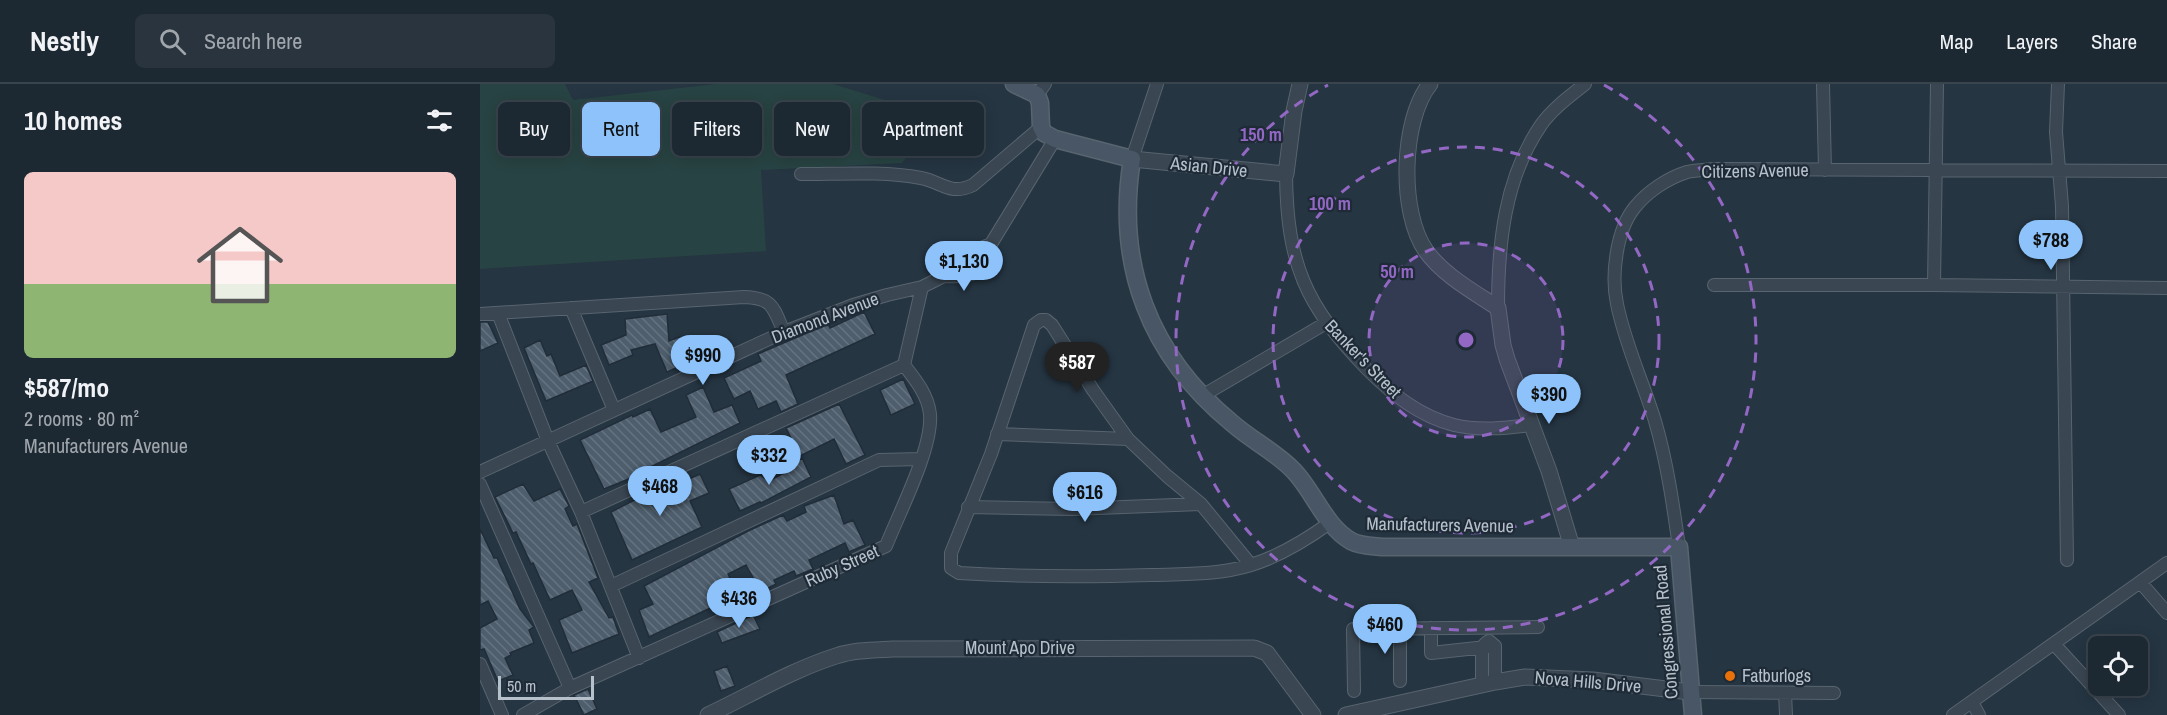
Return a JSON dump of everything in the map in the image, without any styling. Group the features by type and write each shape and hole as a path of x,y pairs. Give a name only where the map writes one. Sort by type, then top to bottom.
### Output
{"main road":[{"path":"1014,84 1041,90 1041,127 1044,133 1055,139 1131,159"},
{"name":"Manufacturers Avenue","path":"1131,159 1126,213 1128,244 1135,280 1148,315 1164,346 1183,374 1202,396 1233,424 1292,469 1331,522 1352,542 1367,546 1679,547"},
{"name":"Congressional Road","path":"1679,547 1693,715"}],"street":[{"name":"Manufacturers Avenue","path":"1131,159 1157,84"},
{"name":"Banker's Street","path":"1300,84 1286,174 1288,228 1294,254 1310,298 1326,323 1348,349 1399,399 1424,414 1454,425 1483,429 1531,425"},
{"path":"1430,84 1413,117 1407,154 1408,192 1414,221 1425,250 1440,267 1498,308"},
{"path":"1572,547 1552,481 1503,345 1498,308 1499,253 1512,186 1526,153 1542,124 1585,84"},
{"path":"1823,84 1825,170"},
{"path":"1934,285 1937,84"},
{"path":"2058,84 2056,132 2062,206 2067,560"},
{"path":"801,174 883,174 922,178 954,190 964,190 973,185 1041,127"},
{"name":"Diamond Avenue","path":"944,276 963,277 977,272 988,262 991,244 1055,139"},
{"name":"Asian Drive","path":"1131,159 1286,174"},
{"name":"Citizens Avenue","path":"1679,547 1660,438 1617,303 1614,278 1625,225 1634,208 1648,194 1665,182 1689,172 1715,169 2167,171"},
{"name":"Diamond Avenue","path":"480,472 784,333 853,305 922,287 944,276 954,262 960,258 991,244"},
{"path":"1714,285 2167,288"},
{"path":"581,512 904,365 922,287"},
{"path":"480,314 760,297 771,304 784,333"},
{"path":"571,308 614,410"},
{"path":"498,313 548,441 581,512 639,658"},
{"path":"1251,565 1201,504 1128,439 1093,390 1052,325 1046,320 1041,320 1034,325 997,434 951,553 951,568 959,573 1106,576 1198,574 1251,565 1302,542 1331,522"},
{"path":"1202,396 1326,323"},
{"name":"Ruby Street","path":"523,715 570,688 886,546 921,459 930,414 921,387 904,365"},
{"path":"997,434 1128,439"},
{"path":"611,586 879,460 921,459"},
{"path":"480,484 570,688"},
{"path":"968,507 1072,509 1201,504"},
{"path":"1953,715 2167,563"},
{"path":"2141,583 2167,613"},
{"path":"1431,628 1431,653 1538,627"},
{"path":"1354,691 1353,629 1431,628 1488,640"},
{"path":"1400,629 1400,681"},
{"path":"1488,640 1489,683"},
{"path":"2054,644 2119,715"},
{"name":"Mount Apo Drive","path":"708,715 837,656 861,651 902,648 1254,648 1267,653 1313,715"},
{"path":"481,667 502,715"},
{"name":"Nova Hills Drive","path":"1346,715 1525,677 1558,677 1690,692 1834,693"},
{"path":"1785,693 1786,715"},
{"path":"1972,702 1979,715"}],"green space":[{"path":"480,84 565,84 573,100 716,84 833,84 891,102 862,102 862,156 908,156 902,163 761,170 766,251 480,269"}],"building":[{"path":"864,312 875,334 786,375 798,404 781,412 776,401 758,409 750,391 734,399 724,378 761,361 758,354 828,324 830,328"},
{"path":"667,314 669,341 679,337 690,362 667,372 655,344 631,350 633,355 609,365 601,345 626,335 625,319"},
{"path":"480,322 488,322 498,343 480,351"},
{"path":"540,340 547,356 551,354 560,376 586,365 593,381 546,401 524,348"},
{"path":"903,379 915,404 891,415 880,390"},
{"path":"703,387 714,412 732,405 740,423 640,472 641,474 604,489 580,440 632,415 633,417 650,409 661,432 696,417 686,395"},
{"path":"839,404 865,455 846,464 834,439 800,456 786,428"},
{"path":"802,458 811,477 761,503 740,511 729,489 760,475 769,481 788,471 785,465"},
{"path":"700,474 709,493 690,501 702,527 632,560 611,512 656,489 658,493"},
{"path":"523,484 534,501 560,489 569,506 565,509 573,526 577,524 598,578 589,582 609,618 613,617 619,634 572,653 559,620 582,610 572,590 550,600 533,563 531,564 516,532 513,533 495,497"},
{"path":"834,495 844,524 853,520 865,545 849,552 845,543 809,560 813,569 796,576 794,571 774,580 776,584 761,592 746,565 728,574 741,602 729,608 727,604 723,606 721,603 649,637 639,610 653,604 644,586 748,531 783,515 787,521 806,512 804,506"},
{"path":"480,529 494,558 497,558 520,609 534,627 529,630 534,643 510,653 511,655 505,658 513,675 498,681 484,649 480,650 480,628 497,619 488,601 480,605"},
{"path":"753,615 760,629 722,643 717,632"},
{"path":"727,666 735,686 721,691 714,671"},
{"path":"588,689 597,709 584,715 574,695"}],"place":[{"name":"Fatburlogs","path":"1730,676"}]}
